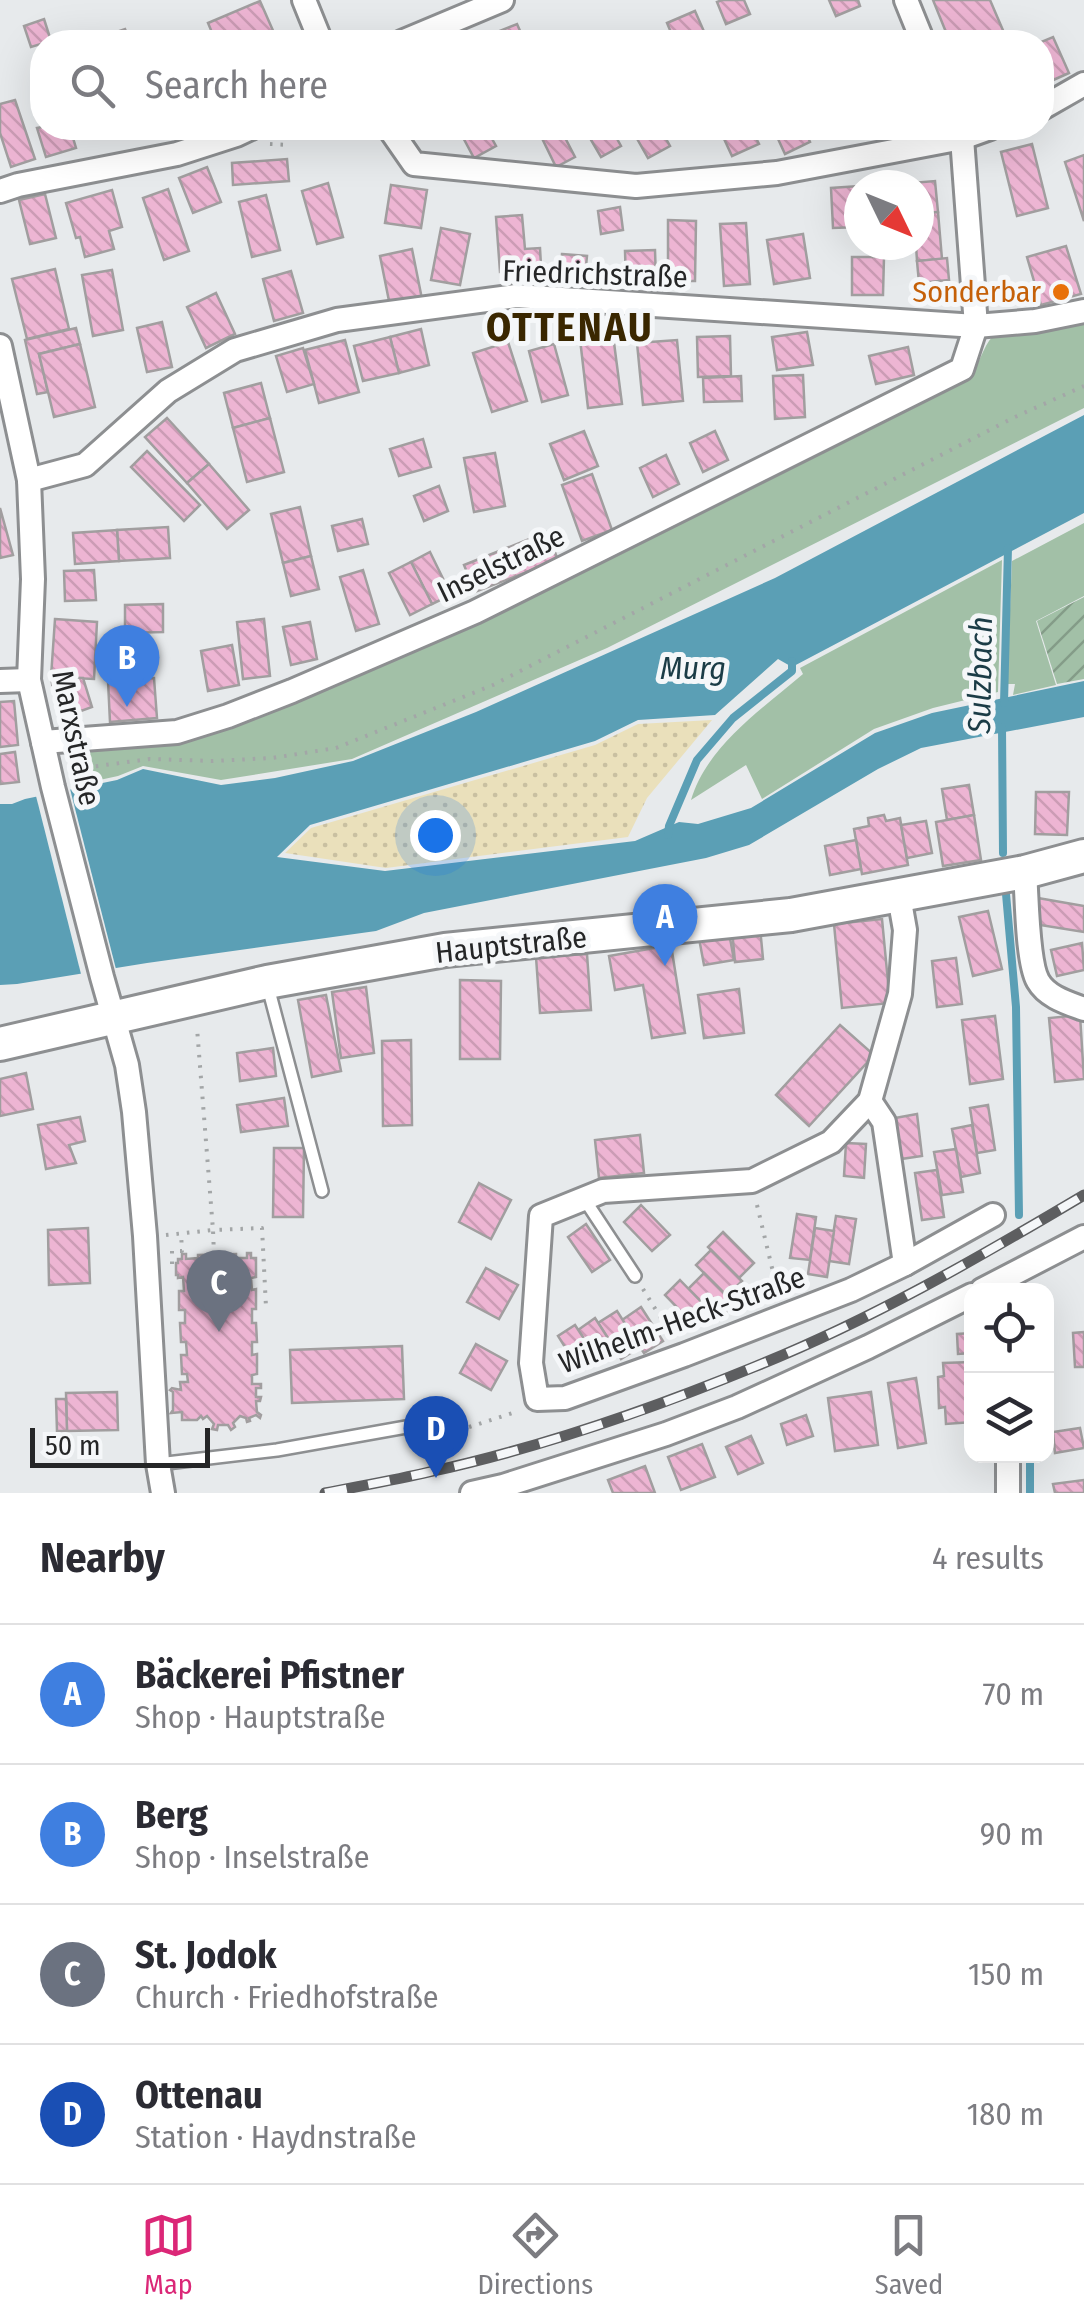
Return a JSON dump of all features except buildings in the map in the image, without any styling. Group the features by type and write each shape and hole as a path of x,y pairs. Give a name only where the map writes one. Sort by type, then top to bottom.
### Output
{"street":[{"path":"304,0 315,30"},
{"path":"431,30 502,0"},
{"path":"906,0 918,30"},
{"path":"1054,101 1084,84"},
{"path":"0,191 177,154 220,140"},
{"path":"397,140 414,164 636,186 777,174 929,140"},
{"path":"961,140 976,326"},
{"name":"Friedrichstraße","path":"30,480 85,465 168,391 234,350 337,320 516,296 976,326 1034,322 1084,310"},
{"name":"Inselstraße","path":"43,742 177,732 292,691 475,612 962,369 976,326"},
{"name":"Marxstraße","path":"0,346 30,480 33,579 29,680 53,787 127,1065 134,1112 162,1493"},
{"path":"0,681 29,680"},
{"name":"Hauptstraße","path":"0,1044 267,982 445,950 791,915 1025,872 1084,856"},
{"path":"1025,872 1030,948 1038,981 1051,995 1084,1009"},
{"name":"Wilhelm-Heck-Straße","path":"899,896 904,930 900,994 870,1101 830,1142 752,1181 602,1191 541,1216 531,1363 537,1399 565,1398 851,1290 993,1215"},
{"path":"870,1101 884,1122 905,1264"},
{"path":"1001,1283 1084,1237"},
{"path":"472,1493 666,1434 738,1406 964,1300"},
{"path":"1008,1463 1008,1493"}],"lane":[{"path":"267,982 322,1191"},
{"path":"583,1197 635,1276"},
{"path":"158,1464 276,1450 423,1424"}],"path":[{"path":"83,768 150,759 272,758 336,748 492,685 1084,386"},
{"path":"196,1019 214,1255"},
{"path":"752,1181 782,1315"},
{"path":"172,1234 262,1228 266,1307 270,1307"},
{"path":"635,1276 684,1355"},
{"path":"443,1425 466,1428 514,1414 537,1399"}],"green space":[{"path":"1084,321 1084,408 607,648 352,759 221,780 143,766 81,784 76,754 171,742 283,708 488,619 971,374 993,336"},
{"path":"1084,523 1084,596 1036,621 1056,685 1013,695 1015,684 1007,684 1012,561"},
{"path":"1002,560 998,692 933,708 874,729 762,799 746,765 691,800 709,762 754,715 803,674 800,668"},
{"path":"1084,597 1084,679 1057,684 1037,621"}],"sand":[{"path":"712,720 647,798 628,837 386,868 285,853 311,828 595,745 638,724"}],"water":[{"name":"Murg","path":"1084,415 1084,513 792,667 778,659 715,715 638,720 595,741 310,825 277,857 385,871 635,841 679,822 698,824 751,808 875,733 932,713 1084,681 1084,717 921,748 749,845 706,858 424,913 376,931 0,985 0,804 117,780 143,769 221,785 353,761 476,712 775,578"}],"pier":[{"path":"69,785 117,973 82,978 35,792"}],"waterway":[{"name":"Sulzbach","path":"1004,703 1008,548"},
{"path":"668,835 697,760 733,718 792,671 792,661"},
{"name":"Sulzbach","path":"1002,727 1003,853"},
{"name":"Sulzbach","path":"1006,894 1016,1007 1019,1215"},
{"name":"Sulzbach","path":"1030,1463 1030,1493"}],"railway":[{"path":"325,1493 512,1452 714,1383 881,1309 1084,1195"}],"place":[{"name":"Sonderbar","path":"1061,292"},
{"name":"Berg","path":"127,707"},
{"name":"Bäckerei Pfistner","path":"665,966"},
{"name":"St. Jodok","path":"219,1332"},
{"name":"Ottenau","path":"436,1478"}],"district":[{"name":"OTTENAU","path":"570,327"}]}
